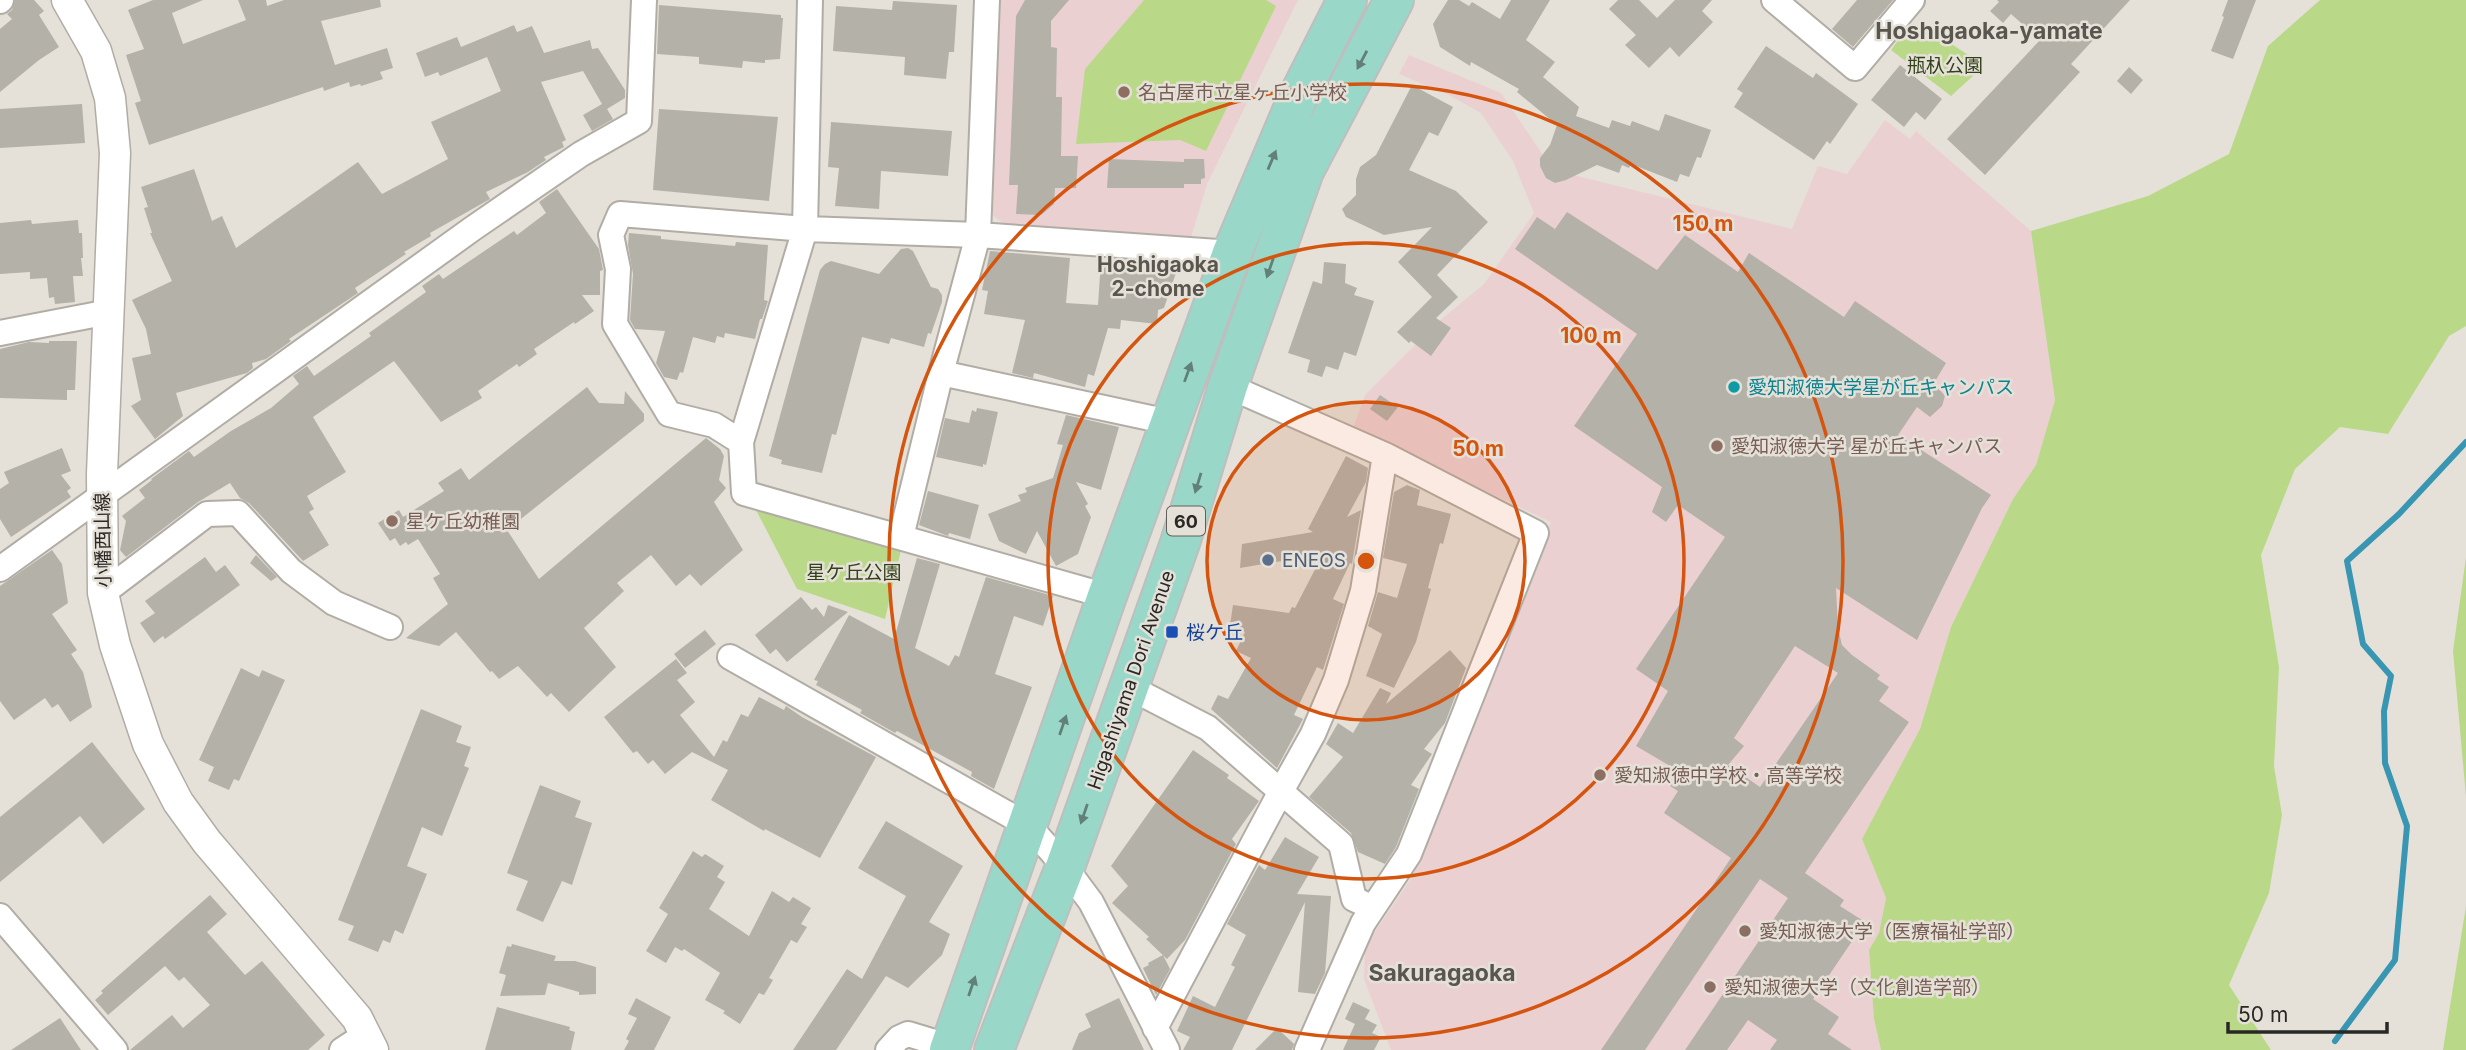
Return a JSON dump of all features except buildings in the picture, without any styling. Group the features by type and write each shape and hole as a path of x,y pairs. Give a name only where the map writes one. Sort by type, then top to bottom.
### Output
{"main road":[{"name":"60","path":"950,1048 1107,596 1232,253 1298,97 1347,0"},
{"name":"Higashiyama Dori Avenue","path":"994,1050 1065,867 1180,543 1228,387 1304,171 1394,0"}],"street":[{"name":"小幡西山線","path":"67,0 96,51 110,98 115,153 102,494 103,593 116,646 148,744 178,802 207,842 357,1018 360,1045"},
{"path":"0,569 472,229 581,154 639,121 644,0"},
{"path":"810,0 805,229 741,442 744,493 1107,596"},
{"path":"901,537 978,235 987,0"},
{"path":"1774,0 1855,68 1912,0"},
{"path":"741,442 714,425 669,414 615,324 618,270 611,235 620,214 805,229 978,235 1232,253"},
{"path":"0,333 109,312"},
{"path":"941,373 1169,422"},
{"path":"1228,387 1385,455 1536,533 1409,854 1363,923 1307,1050"},
{"path":"1155,1028 1313,734 1336,680 1363,591 1385,455"},
{"path":"103,593 207,514 238,513 291,571 334,603 390,627"},
{"path":"730,657 1029,826 1091,902 1167,1050"},
{"path":"1129,687 1208,728 1341,844 1354,899 1373,908"},
{"path":"0,916 115,1050"},
{"path":"888,1050 899,1038 908,1034 950,1048"}],"shaded area":[{"name":"名古屋市立星ヶ丘小学校","path":"1001,0 1298,0 1207,184 1189,244 1004,224 990,213"},
{"name":"愛知淑徳大学 星が丘キャンパス","path":"1409,55 1501,93 1553,170 1792,229 1818,166 1847,174 1885,120 1910,139 1916,131 2031,231 2055,400 2036,465 2013,499 1951,627 1920,729 1862,839 1886,898 1879,933 1869,950 1874,1019 1881,1050 1391,1050 1364,979 1365,946 1411,879 1551,522 1353,428 1365,395 1438,322 1484,284 1534,213 1513,161 1481,113 1449,95 1399,74"}],"green space":[{"path":"1144,0 1266,0 1276,6 1206,151 1180,140 1076,144 1085,69"},
{"path":"2320,0 2466,0 2466,326 2449,336 2388,434 2340,427 2295,469 2261,555 2279,667 2274,766 2282,815 2269,893 2229,985 2271,1050 1881,1050 1874,1019 1869,950 1879,933 1886,898 1862,839 1920,729 1951,627 2013,499 2036,465 2055,400 2031,231 2148,196 2229,154 2268,46"},
{"name":"瓶杁公園","path":"1942,38 1970,56 1973,76 1951,96 1891,50 1899,39"},
{"name":"星ケ丘公園","path":"756,510 901,550 885,619 797,589"},
{"path":"2466,557 2466,797 2453,651"},
{"path":"2466,906 2466,1050 2443,1050"}],"waterway":[{"path":"2335,1041 2395,960 2407,826 2385,763 2384,711 2391,676 2363,644 2347,561 2399,514 2466,442"}],"place":[{"name":"名古屋市立星ヶ丘小学校","path":"1124,92"},
{"name":"愛知淑徳大学星が丘キャンパス","path":"1734,387"},
{"name":"愛知淑徳大学 星が丘キャンパス","path":"1717,446"},
{"name":"星ケ丘幼稚園","path":"392,521"},
{"name":"ENEOS","path":"1268,560"},
{"name":"桜ケ丘","path":"1172,632"},
{"name":"愛知淑徳中学校・高等学校","path":"1600,775"},
{"name":"愛知淑徳大学（医療福祉学部）","path":"1745,931"},
{"name":"愛知淑徳大学（文化創造学部）","path":"1710,987"}],"district":[{"name":"Hoshigaoka-yamate","path":"1989,31"},
{"name":"Hoshigaoka 2-chome","path":"1158,276"},
{"name":"Sakuragaoka","path":"1442,973"}]}
